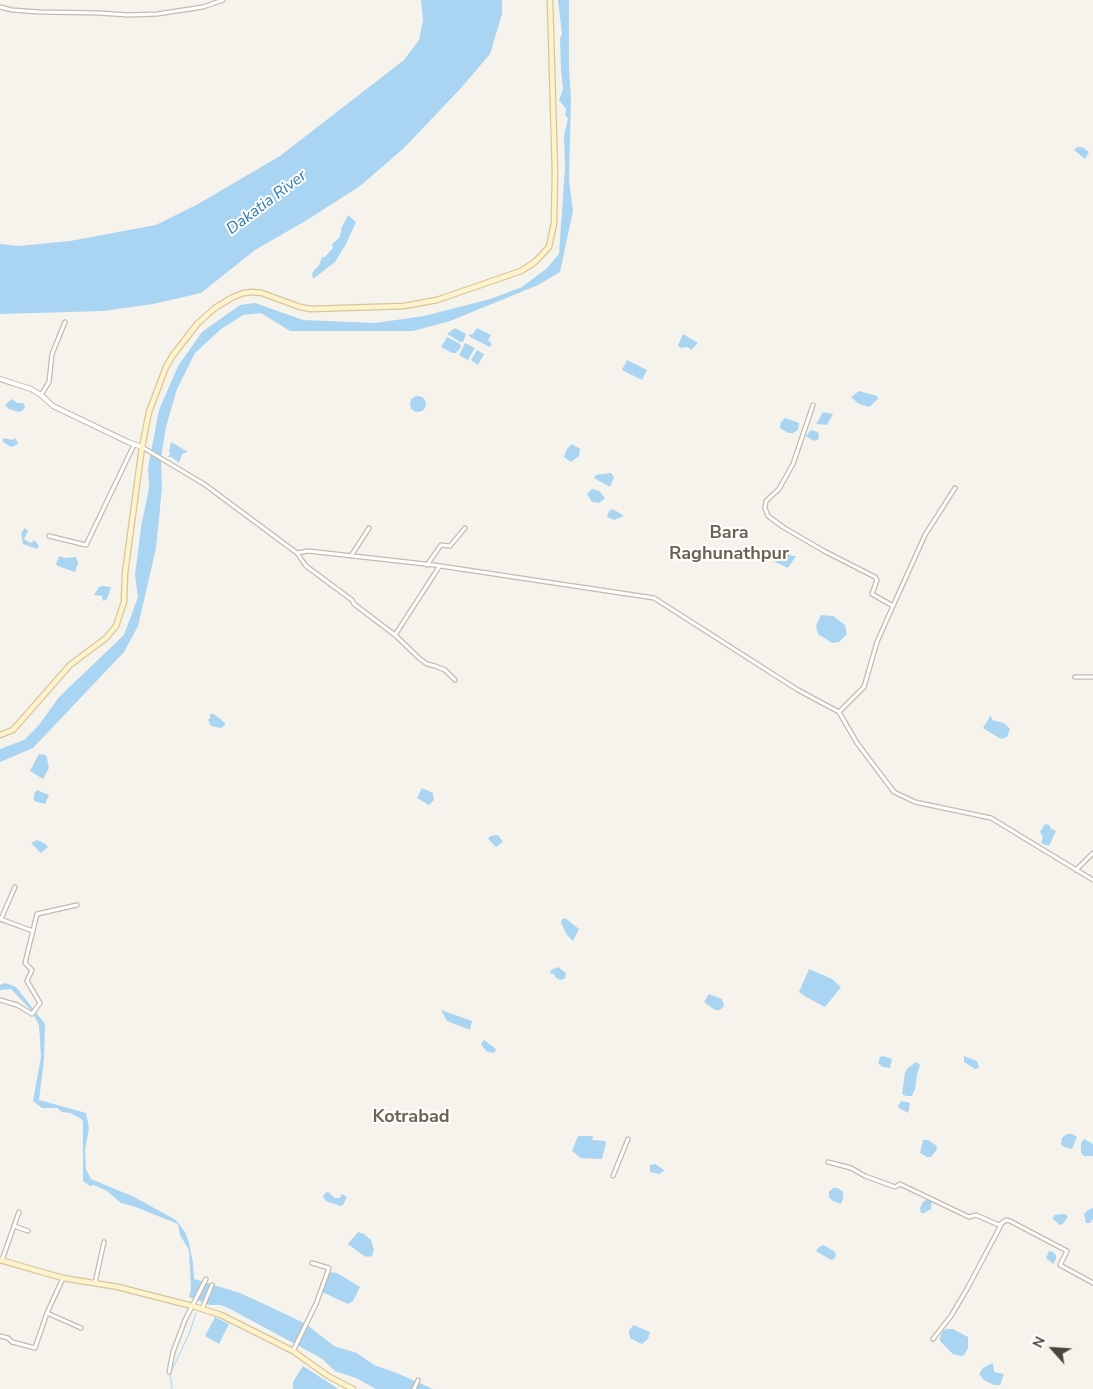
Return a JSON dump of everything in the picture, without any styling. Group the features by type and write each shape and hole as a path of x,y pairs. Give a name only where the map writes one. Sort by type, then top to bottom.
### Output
{"main road":[{"path":"0,735 13,730 70,666 106,638 116,626 124,602 125,573 142,447 149,412 166,367 198,323 215,308 244,292 262,293 300,307 311,309 404,306 437,300 522,271 535,262 548,247 554,223 555,172 550,0"},
{"path":"1,1260 63,1278 95,1283 192,1306 221,1315 293,1351 328,1376 353,1389"}],"street":[{"path":"0,7 40,12 128,15 158,14 203,7 223,0"},
{"path":"42,395 48,382 52,354 65,322"},
{"path":"0,379 31,389 42,395 53,406 134,445 142,447 204,484 297,553 306,566 352,600 428,664 445,670 455,680"},
{"path":"813,405 793,464 779,489 766,501 765,508 768,516 824,551 871,574 877,580 872,594 893,606"},
{"path":"50,536 86,546 134,445"},
{"path":"839,712 864,687 877,642 925,536 956,488"},
{"path":"351,556 369,528"},
{"path":"427,565 441,544 450,546 465,528"},
{"path":"297,553 308,551 427,565 654,598 798,690 839,712 857,743 894,792 915,802 992,818 1093,880"},
{"path":"395,635 439,567"},
{"path":"1075,677 1093,677"},
{"path":"1076,870 1093,853"},
{"path":"15,887 1,919 33,931"},
{"path":"0,1000 16,1005 32,1014 40,1003 27,981 32,970 25,963 37,914 77,905"},
{"path":"613,1176 628,1139"},
{"path":"828,1162 851,1168 865,1176 895,1187 899,1183 969,1217 976,1215 1001,1225"},
{"path":"1,1260 18,1212"},
{"path":"933,1339 951,1316 1001,1225 1006,1220 1066,1251 1060,1265 1093,1282"},
{"path":"14,1226 28,1231"},
{"path":"95,1283 104,1242"},
{"path":"293,1351 307,1324 329,1268 312,1263"},
{"path":"0,1336 8,1338 12,1342 35,1348 47,1312 63,1278"},
{"path":"169,1372 173,1352 184,1320 206,1279"},
{"path":"202,1310 212,1285"},
{"path":"47,1312 81,1328"},
{"path":"414,1389 418,1380"}],"water":[{"name":"Dakatia River","path":"421,0 502,0 502,14 490,54 461,88 404,148 360,186 255,250 201,293 153,304 103,311 0,314 0,244 19,246 70,241 156,225 198,204 280,156 404,60 419,40 423,21"},
{"path":"558,0 569,0 571,98 569,180 573,211 560,272 538,285 450,321 413,331 290,331 261,313 243,315 221,329 195,353 177,389 166,427 161,458 162,488 156,548 138,626 124,652 33,748 0,762 0,749 24,740 39,725 59,697 124,635 138,597 135,575 141,527 149,488 148,468 159,410 178,366 202,332 240,305 255,303 303,320 375,323 424,316 490,299 522,287 546,269 559,254 565,168 564,136 568,118 565,115 566,109 559,100 563,89 560,39 562,34"},
{"path":"1077,147 1082,147 1089,152 1085,159 1074,150"},
{"path":"348,215 356,222 346,244 335,262 313,279 312,273 319,265 322,257 325,257 333,248 332,244 339,238"},
{"path":"455,328 466,334 463,342 447,334"},
{"path":"477,328 491,335 488,340 492,344 490,347 470,337 469,335 473,334"},
{"path":"683,334 698,343 691,350 688,347 680,348 678,345"},
{"path":"447,337 460,344 461,347 456,353 441,347"},
{"path":"465,343 475,348 468,360 459,355"},
{"path":"477,350 484,354 478,365 471,360"},
{"path":"627,360 647,370 642,380 622,370"},
{"path":"859,391 877,396 878,399 869,407 859,404 851,397"},
{"path":"418,396 426,404 418,412 410,404"},
{"path":"12,399 17,403 23,403 25,407 23,410 19,412 9,409 5,405"},
{"path":"823,412 833,414 827,425 816,424"},
{"path":"785,418 799,423 798,430 788,433 780,428 781,422"},
{"path":"811,430 818,432 819,439 814,441 806,436"},
{"path":"3,438 13,440 15,438 18,443 11,447 3,442"},
{"path":"171,442 188,452 182,454 179,463 172,457 168,457"},
{"path":"572,444 580,449 579,456 571,462 564,457 567,449"},
{"path":"611,473 614,477 610,487 594,478 596,475"},
{"path":"592,489 599,491 605,498 599,503 592,502 587,494"},
{"path":"613,509 624,516 614,520 607,517 609,511"},
{"path":"25,528 28,531 24,539 31,543 34,540 39,546 37,549 23,544 21,533"},
{"path":"778,548 792,556 796,556 788,568 775,562"},
{"path":"59,556 65,558 76,557 78,563 75,572 56,564"},
{"path":"99,587 111,587 107,599 103,601 102,596 94,595"},
{"path":"821,615 833,616 845,625 847,634 839,642 832,643 818,634 816,626"},
{"path":"210,714 214,714 225,725 221,728 211,726 208,720"},
{"path":"991,715 992,720 1004,723 1010,729 1007,737 1001,739 983,728"},
{"path":"39,754 46,755 49,768 43,779 30,771"},
{"path":"422,788 433,793 434,800 429,805 417,798"},
{"path":"37,790 49,795 45,804 34,801 34,794"},
{"path":"1045,824 1056,831 1049,846 1041,843 1043,837 1040,832"},
{"path":"498,835 503,842 496,847 488,839 490,836"},
{"path":"37,840 48,847 41,853 31,843"},
{"path":"565,918 579,929 573,941 567,935 561,923 562,919"},
{"path":"558,967 566,973 565,978 561,980 550,973 551,970"},
{"path":"809,969 832,979 841,987 825,1007 799,992"},
{"path":"5,983 16,987 45,1024 44,1059 39,1100 86,1113 89,1128 85,1150 86,1169 91,1179 134,1197 176,1220 185,1232 189,1243 194,1279 240,1293 264,1304 306,1324 334,1346 357,1353 374,1365 433,1389 376,1389 356,1378 335,1371 321,1358 230,1309 221,1305 210,1305 189,1297 191,1288 189,1250 180,1235 178,1224 121,1203 107,1191 94,1185 90,1186 83,1181 83,1120 70,1113 62,1112 57,1108 42,1108 33,1101 41,1057 39,1025 31,1010 11,989 0,990 0,985"},
{"path":"709,994 722,999 724,1006 720,1010 715,1010 704,1002"},
{"path":"441,1010 472,1021 470,1030 447,1021"},
{"path":"484,1040 496,1049 495,1052 486,1051 481,1044"},
{"path":"964,1056 977,1061 979,1068 975,1069 964,1062"},
{"path":"880,1057 892,1059 890,1068 883,1067 878,1063"},
{"path":"916,1062 920,1065 915,1089 912,1096 906,1096 902,1094 905,1073"},
{"path":"902,1101 910,1103 908,1113 899,1108 898,1105"},
{"path":"1067,1134 1077,1137 1072,1149 1061,1144 1062,1138"},
{"path":"578,1136 593,1136 592,1140 605,1141 602,1159 581,1158 572,1151"},
{"path":"1084,1139 1093,1144 1093,1156 1084,1156 1081,1153 1081,1143"},
{"path":"923,1140 928,1140 937,1146 936,1151 931,1157 920,1153"},
{"path":"655,1164 664,1170 663,1172 659,1174 650,1172 650,1165"},
{"path":"833,1188 838,1188 843,1192 841,1204 829,1197 829,1192"},
{"path":"328,1192 335,1198 340,1198 342,1194 347,1197 343,1205 340,1206 326,1201 323,1197"},
{"path":"928,1199 932,1201 931,1209 921,1213 920,1208 923,1202"},
{"path":"1093,1208 1093,1219 1090,1223 1086,1223 1084,1214"},
{"path":"1064,1214 1068,1216 1063,1224 1060,1225 1053,1219 1054,1215"},
{"path":"358,1232 371,1240 374,1250 372,1256 364,1256 348,1244"},
{"path":"823,1245 834,1251 836,1255 834,1259 831,1260 816,1251"},
{"path":"1049,1251 1056,1255 1053,1264 1046,1258"},
{"path":"329,1272 337,1273 360,1287 353,1301 348,1304 322,1292"},
{"path":"215,1317 229,1324 219,1344 205,1336"},
{"path":"633,1325 650,1332 648,1339 642,1344 630,1338 629,1331"},
{"path":"953,1329 968,1337 968,1348 964,1355 953,1354 940,1341 943,1330"},
{"path":"993,1363 994,1372 1004,1374 1000,1385 994,1385 984,1380 979,1374 983,1368"},
{"path":"303,1366 337,1388 293,1389 293,1382"}],"waterway":[{"path":"172,1389 170,1374 189,1334 196,1313"}],"district":[{"name":"Bara Raghunathpur","path":"729,544"},
{"name":"Kotrabad","path":"411,1118"}]}
